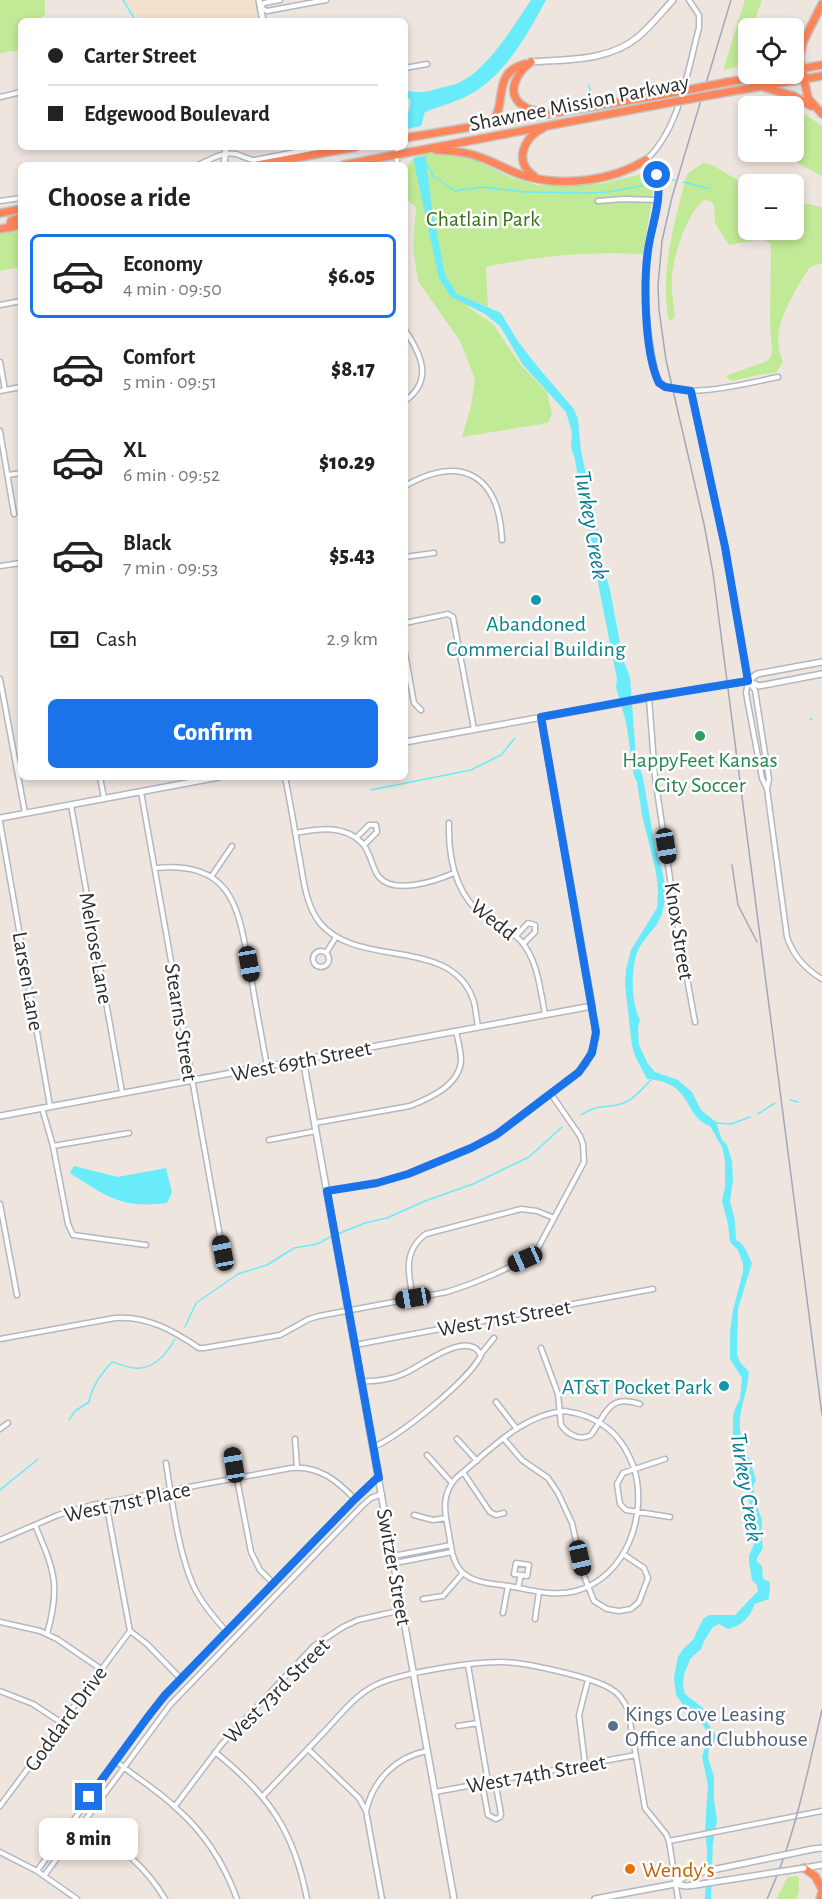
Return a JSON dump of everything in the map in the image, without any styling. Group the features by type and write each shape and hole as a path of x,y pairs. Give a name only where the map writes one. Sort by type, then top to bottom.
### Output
{"highway":[{"path":"804,40 822,4"},
{"path":"531,62 517,75 514,86 515,94 523,106 550,114"},
{"path":"492,122 499,111 501,90 507,75 519,65 531,62"},
{"path":"804,69 822,65"},
{"name":"Shawnee Mission Parkway","path":"804,79 822,76"},
{"name":"Shawnee Mission Parkway","path":"408,137 662,95 738,80"},
{"path":"804,83 808,98 820,112"},
{"name":"Shawnee Mission Parkway","path":"355,162 397,151 428,149 773,84"},
{"path":"761,86 794,96 820,112"},
{"path":"539,179 528,172 524,165 522,156 524,148 528,139 540,130 557,124"},
{"path":"428,149 479,156 523,176 539,179 600,178 628,170 646,160"},
{"path":"274,162 340,150"},
{"path":"1,215 18,210"},
{"path":"9,228 11,221 18,218"},
{"path":"0,229 18,226"},
{"path":"804,1868 815,1876 822,1890 820,1899"}],"street":[{"path":"259,0 262,18"},
{"path":"275,0 276,9"},
{"path":"260,8 264,3 280,0"},
{"path":"260,8 267,11 326,0"},
{"path":"531,62 582,59 609,52 637,37 673,0"},
{"path":"689,0 699,15 699,28 674,117 660,145 646,160 657,175 658,200 646,262 646,317 656,377 662,386 691,391 778,377"},
{"path":"408,67 427,63"},
{"path":"0,97 18,93"},
{"path":"203,162 225,150 249,160 255,160 306,150"},
{"path":"1,215 0,201 18,198"},
{"path":"598,201 658,200"},
{"path":"0,305 18,302"},
{"path":"408,335 422,361 423,373 418,387 408,398"},
{"path":"0,362 3,391 18,388"},
{"path":"691,391 725,547 748,681 746,693 762,778 767,789 787,937 806,968 822,979"},
{"path":"0,431 14,514"},
{"path":"408,484 423,477 450,471 474,477 486,486 496,501 502,540"},
{"path":"8,475 18,473"},
{"path":"408,557 434,553"},
{"path":"0,566 18,563"},
{"path":"408,622 448,614 453,618 474,729"},
{"path":"408,741 748,681 757,674 822,662"},
{"path":"408,670 414,703 421,710"},
{"path":"748,681 759,686 822,674"},
{"path":"0,679 18,775"},
{"path":"748,681 755,690 769,779 767,789"},
{"name":"Knox Street","path":"649,697 655,777 675,912 695,1022"},
{"path":"327,1191 394,1179 471,1148 496,1135 551,1094 579,1072 589,1059 596,1038 594,1016 541,717"},
{"path":"754,736 762,735"},
{"path":"19,780 25,813"},
{"path":"101,780 104,798"},
{"path":"0,820 25,813 196,780"},
{"path":"286,780 306,891 312,910 319,922 341,941 362,948 414,956 451,972 466,987 472,998 478,1026"},
{"name":"Stearns Street","path":"141,792 223,1253"},
{"name":"Melrose Lane","path":"70,805 122,1092"},
{"name":"Larsen Lane","path":"0,820 50,1106"},
{"name":"Wedd","path":"449,824 449,846 454,873 466,897 484,917 516,936 523,944 534,964 545,1014"},
{"path":"356,838 369,825 376,825 377,832 364,845"},
{"path":"296,833 332,829 356,838 364,845 379,876 392,885 413,885 454,873"},
{"path":"211,877 232,846"},
{"path":"155,868 185,867 211,877 227,892 235,905 240,917 267,1066"},
{"path":"516,936 528,923 535,925 535,932 523,944"},
{"path":"326,953 336,937"},
{"path":"321,951 326,953 329,959 328,964 321,967 316,965 315,955 321,951"},
{"name":"West 69th Street","path":"0,1116 592,1006"},
{"path":"315,1123 410,1106 446,1086 454,1079 460,1064 456,1031"},
{"name":"Switzer Street","path":"303,1059 454,1899"},
{"path":"0,1339 115,1318 132,1318 166,1328 199,1348 204,1348 279,1335 309,1319 456,1289 525,1259 537,1250 580,1170 584,1153 580,1136 551,1094"},
{"path":"41,1108 53,1146 68,1224 73,1235 147,1245"},
{"path":"269,1140 316,1131"},
{"path":"53,1146 129,1133"},
{"path":"0,1204 17,1295"},
{"path":"413,1298 408,1274 409,1257 415,1244 426,1234 521,1209 537,1211 554,1218"},
{"name":"West 71st Street","path":"355,1345 653,1289"},
{"path":"374,1447 387,1440 444,1397 472,1368 495,1338"},
{"path":"362,1381 399,1376 462,1344 475,1347 481,1355"},
{"path":"541,1348 558,1395 559,1412 564,1429 580,1438 591,1435 614,1403 622,1400 640,1404"},
{"path":"496,1402 517,1429"},
{"path":"559,1412 579,1413 599,1421 618,1437 626,1449 638,1486 638,1513 632,1535 623,1554 603,1577 587,1586 561,1593 539,1592 474,1580 456,1564 452,1552 444,1500 452,1483 533,1418 559,1412"},
{"path":"0,1429 8,1423"},
{"path":"295,1439 297,1467"},
{"path":"457,1439 477,1461"},
{"path":"504,1439 522,1460 551,1482 558,1493 572,1523 587,1586 599,1606 619,1611 635,1606 648,1575 644,1568 623,1554"},
{"path":"232,1453 251,1552 260,1570 274,1584"},
{"path":"428,1455 452,1483"},
{"path":"665,1459 623,1473 617,1484 620,1504 626,1510 670,1517"},
{"path":"166,1463 184,1560 190,1580 206,1607 227,1632"},
{"name":"West 71st Place","path":"0,1540 70,1511 106,1502 297,1467 329,1476 355,1499"},
{"path":"463,1472 490,1512 496,1515 504,1514"},
{"path":"37,1871 156,1706 355,1499 379,1478"},
{"path":"44,1876 155,1723 180,1694 370,1498 382,1494"},
{"path":"106,1502 130,1631 147,1644 181,1679"},
{"path":"414,1515 433,1520 446,1518"},
{"path":"35,1525 51,1563 55,1584 47,1634"},
{"path":"393,1556 451,1545"},
{"path":"395,1563 452,1552"},
{"path":"516,1563 529,1565 527,1576 520,1575 514,1574 516,1563"},
{"path":"423,1599 444,1596 464,1573"},
{"path":"518,1588 520,1575"},
{"path":"503,1613 508,1586"},
{"path":"535,1619 539,1592"},
{"name":"West 73rd Street","path":"175,1806 215,1752 302,1658 327,1636 358,1620 403,1610"},
{"path":"0,1622 47,1634 66,1644 101,1670"},
{"name":"Goddard Drive","path":"0,1806 130,1631"},
{"path":"264,1796 365,1691 384,1681 468,1665 503,1662 525,1664 588,1680 610,1688 621,1698 628,1710 645,1808 669,1841 678,1899"},
{"path":"468,1665 478,1723 488,1815 496,1820 501,1814 495,1781"},
{"path":"585,1764 579,1715 588,1680"},
{"path":"0,1691 33,1704 62,1723"},
{"path":"458,1726 478,1723"},
{"path":"308,1749 359,1798 366,1811 382,1899"},
{"path":"366,1811 369,1796 394,1764 408,1756 428,1751"},
{"path":"215,1752 237,1769 264,1796 293,1848 307,1899"},
{"name":"West 74th Street","path":"435,1792 636,1755"},
{"path":"116,1761 175,1806 200,1832 224,1867 237,1899"},
{"path":"669,1841 822,1810"},
{"path":"84,1821 138,1863 148,1873 165,1899"},
{"path":"675,1884 685,1876 693,1874 822,1848"},
{"path":"0,1852 37,1871 77,1899"},
{"path":"595,1899 675,1884 695,1885 822,1865"}],"shaded area":[{"path":"124,0 255,0 258,18 138,18"}],"green space":[{"path":"0,0 45,0 45,15 40,18 18,18 18,50 0,53"},
{"path":"745,0 762,0 756,18 739,18"},
{"path":"738,22 738,64 737,67 723,70"},
{"path":"804,114 822,126 822,176 796,162 804,162"},
{"name":"Chatlain Park","path":"445,153 469,157 512,178 538,185 601,184 645,173 652,178 653,193 643,254 564,255 486,267 488,307 474,301 468,307 493,324 520,364 547,392 552,414 548,423 462,437 471,406 475,379 460,341 418,281 413,248 416,207 408,200 408,166 415,158 426,154"},
{"path":"703,163 712,165 738,180 738,240 756,240 729,245 715,223 714,205 704,200 688,222 680,241 672,274 675,315 669,321 666,303 667,265 673,228 687,174"},
{"path":"804,203 822,207 822,263 810,267 783,316 778,339 783,362 776,373 732,381 725,376 765,362 770,358 772,351 771,244 764,240 804,240"},
{"path":"18,230 18,268 0,271 0,233"},
{"path":"797,1876 799,1892 796,1899 776,1899 788,1877"}],"water":[{"path":"531,0 546,0 525,37 498,72 476,91 425,112 421,126 408,129 410,99 408,90 431,91 457,84 472,75 491,56"},
{"name":"Turkey Creek","path":"426,156 431,202 445,275 457,294 501,313 517,340 574,409 578,419 581,451 598,530 598,544 610,590 623,659 630,677 636,756 643,778 665,888 661,916 638,950 634,967 634,998 640,1020 639,1045 648,1064 655,1072 678,1080 692,1092 701,1110 716,1122 732,1161 733,1180 730,1201 735,1221 736,1240 744,1247 752,1263 738,1309 737,1355 749,1372 740,1426 743,1447 746,1449 756,1480 753,1486 762,1520 763,1548 757,1562 762,1566 763,1579 770,1582 769,1599 755,1604 748,1617 738,1625 728,1629 719,1624 713,1627 701,1649 690,1659 683,1686 685,1694 703,1708 704,1718 716,1735 714,1743 709,1747 708,1757 714,1777 717,1821 713,1842 711,1899 705,1899 707,1850 705,1830 708,1785 702,1757 709,1734 701,1722 691,1716 676,1695 674,1677 678,1657 693,1640 703,1619 709,1615 735,1615 758,1591 757,1585 752,1580 749,1563 755,1529 748,1496 748,1478 733,1442 733,1417 740,1399 742,1378 730,1359 730,1333 743,1264 738,1250 730,1242 722,1201 725,1187 725,1160 722,1147 710,1126 701,1122 673,1086 647,1079 632,1046 625,984 626,970 631,950 657,908 658,890 634,776 626,722 616,687 617,679 590,542 586,510 582,501 571,447 572,432 566,412 523,365 500,326 485,314 450,296 439,278 413,158"},
{"path":"74,1166 118,1177 166,1168 172,1192 167,1203 126,1202 104,1194 70,1173"}],"waterway":[{"path":"123,0 134,18"},
{"path":"589,85 592,100"},
{"path":"427,167 433,176 455,191 481,187 526,192 590,193 651,184"},
{"path":"664,181 675,180"},
{"path":"683,182 710,189"},
{"path":"371,790 471,770 501,755 515,738"},
{"path":"581,1115 595,1108 628,1101 652,1079"},
{"path":"790,1100 798,1102"},
{"path":"758,1114 775,1103"},
{"path":"716,1123 731,1124 750,1117"},
{"path":"185,1327 196,1303 238,1274 267,1265 294,1248 317,1244 365,1223 387,1218 425,1201 473,1184 529,1157 562,1127"},
{"path":"69,1420 75,1411 89,1402 98,1380 112,1362 132,1368 148,1366 159,1360 175,1339"},
{"path":"0,1490 38,1459"}],"railway":[{"path":"731,0 672,197 662,241 658,286 659,310 666,360 713,573 822,1415"},
{"path":"732,865 738,905 757,942"},
{"path":"767,1899 793,1829 822,1710"}],"place":[{"name":"Abandoned Commercial Building","path":"536,600"},
{"name":"HappyFeet Kansas City Soccer","path":"700,736"},
{"name":"AT&T Pocket Park","path":"724,1386"},
{"name":"Kings Cove Leasing Office and Clubhouse","path":"613,1726"},
{"name":"Wendy's","path":"630,1869"}],"route":[{"path":"89,1797 165,1695 355,1499 379,1478 327,1191 394,1179 471,1148 496,1135 574,1077 592,1053 596,1032 541,717 748,681 725,547 691,391 662,386 656,377 652,357 646,317 645,288 648,247 659,191 657,175"}]}
